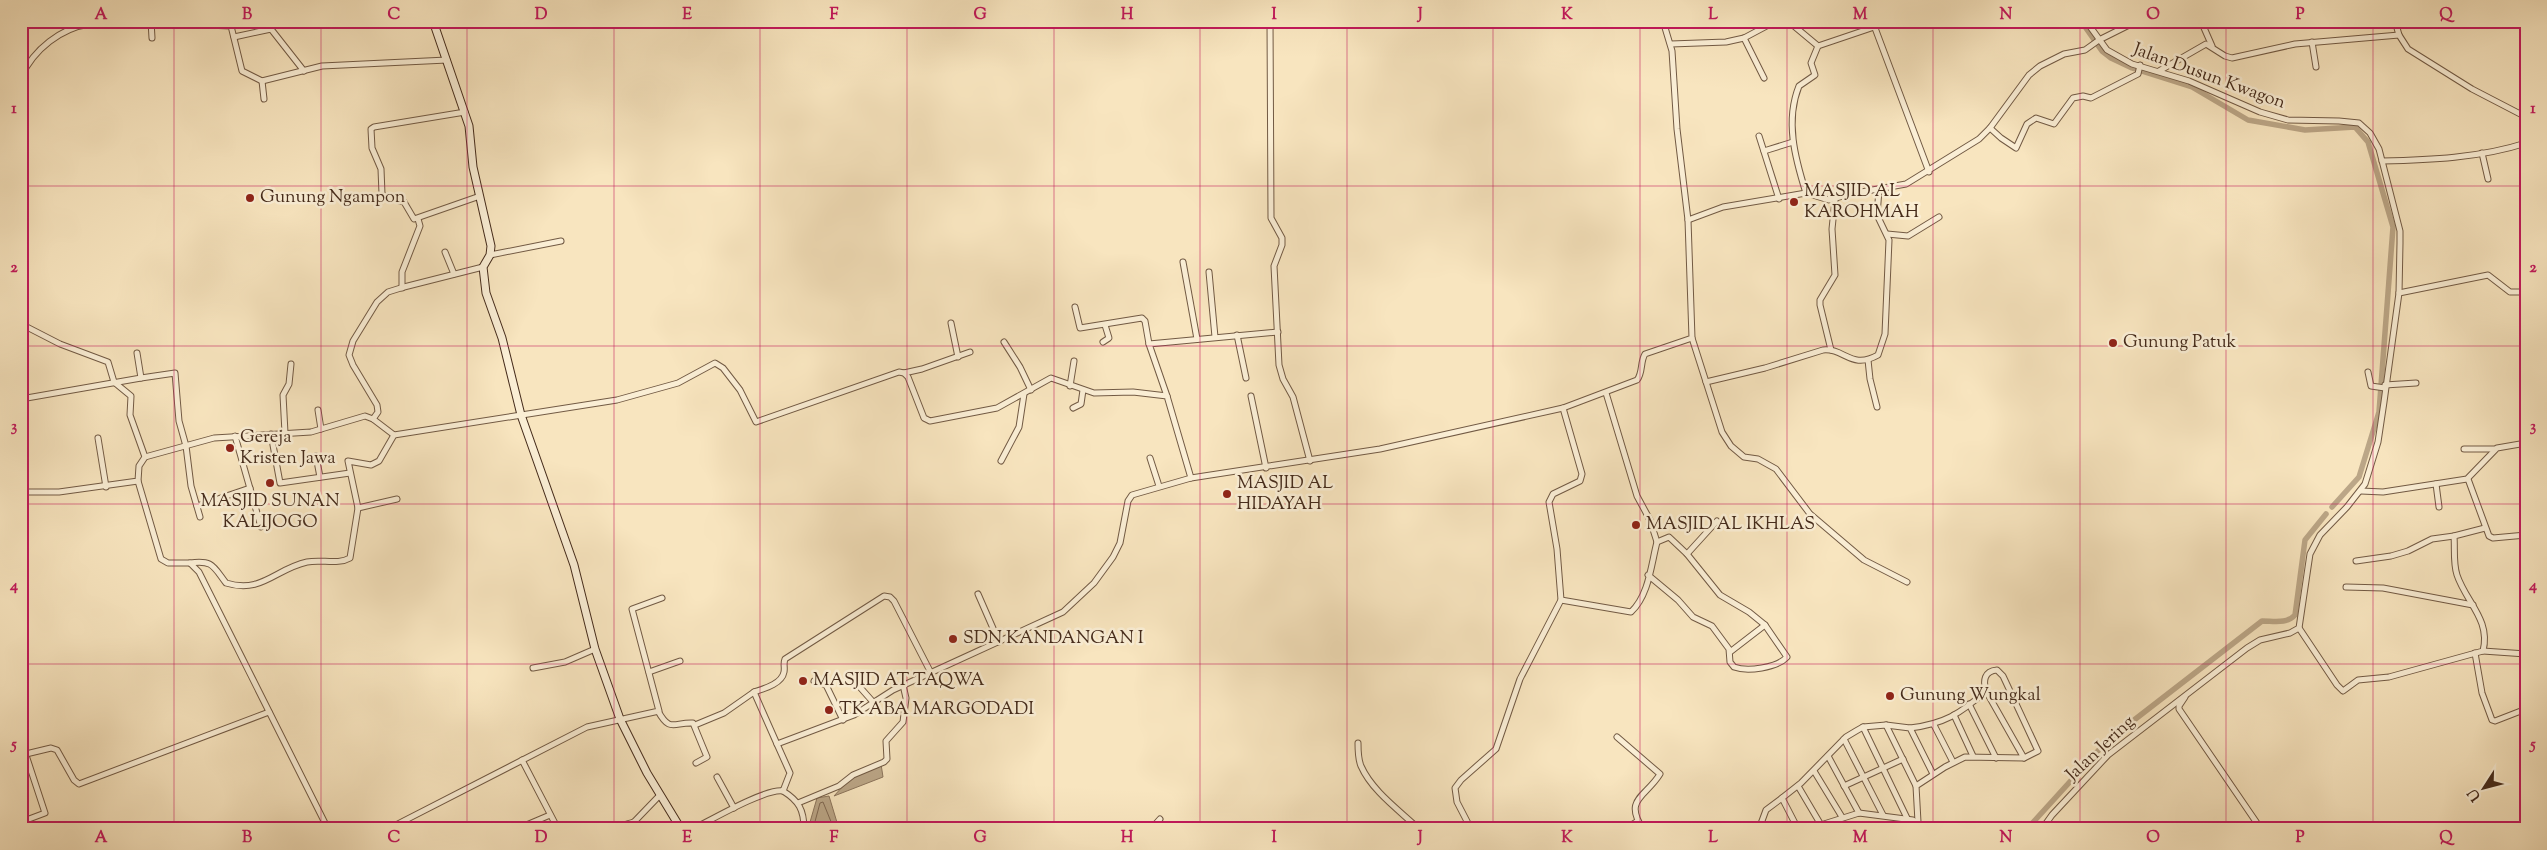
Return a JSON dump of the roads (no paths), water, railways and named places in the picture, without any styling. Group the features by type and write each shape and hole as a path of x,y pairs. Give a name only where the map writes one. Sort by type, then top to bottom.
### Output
{"street":[{"path":"21,77 41,49 62,32 73,27 117,21"},
{"path":"151,21 152,38"},
{"path":"176,23 193,21"},
{"path":"204,21 206,25 228,24 232,28 242,71 262,81 322,66 447,60"},
{"path":"433,21 469,126 472,156 491,246 490,255 483,267 486,294 502,338 521,415 574,566 595,649 620,719 647,773 681,829"},
{"path":"1270,21 1271,218 1282,238 1282,245 1274,266 1281,372 1293,397 1310,461"},
{"path":"1663,21 1671,44 1681,180 1688,220 1692,338 1722,432 1731,446 1744,456 1758,459 1776,469 1810,514 1864,560 1907,582"},
{"path":"1671,44 1726,42 1744,38 1776,21"},
{"path":"1788,21 1818,46"},
{"path":"1818,46 1892,21"},
{"name":"Jalan Dusun Kwagon","path":"2086,21 2098,41 2117,57 2140,68 2159,71 2189,80 2244,105 2288,120 2359,123 2366,128 2375,140 2400,231 2399,293 2378,442 2369,472 2361,490"},
{"path":"1688,220 1739,204 1779,199 1806,193 1822,200 1836,200 1850,194 1906,184 1929,172 1979,139 1990,128 2029,75 2040,66 2064,54 2085,50 2098,41 2137,21"},
{"path":"2201,21 2212,46 2224,56 2232,58 2312,42 2399,35"},
{"path":"2395,21 2399,35 2408,49 2420,58 2526,117"},
{"path":"1875,28 1929,172"},
{"path":"234,37 271,29 304,71"},
{"path":"1744,38 1764,78"},
{"path":"2312,42 2316,66"},
{"path":"2159,71 2202,45 2212,46"},
{"path":"1806,193 1794,155 1792,118 1799,86 1815,75 1811,63 1818,46"},
{"path":"1990,128 2016,148 2031,120 2036,118 2054,124 2073,98 2083,96 2091,98 2140,68"},
{"path":"262,81 264,99"},
{"path":"465,112 371,129 372,148 381,169 382,194 385,198 404,202 413,219 418,219 480,196"},
{"path":"1759,136 1779,199"},
{"path":"1764,151 1793,142"},
{"path":"2382,161 2418,160 2482,152 2526,143"},
{"path":"2482,152 2488,179"},
{"path":"1706,382 1765,368 1823,350 1831,350 1857,361 1868,360 1878,355 1885,334 1887,234 1877,215 1879,190"},
{"path":"1831,350 1820,300 1835,275 1832,229 1836,200"},
{"path":"1887,234 1908,236 1939,217"},
{"path":"402,288 402,272 420,226 418,219"},
{"path":"490,255 560,241"},
{"path":"445,252 454,274"},
{"path":"1183,262 1197,339"},
{"path":"374,419 378,412 377,405 351,362 350,350 353,341 377,302 388,292 483,267"},
{"path":"1209,272 1215,337"},
{"path":"2399,293 2488,275 2510,292 2526,292"},
{"path":"1076,307 1080,328 1142,318 1145,321 1149,344 1167,396 1190,478"},
{"path":"951,323 958,357"},
{"path":"21,324 60,344 105,359 110,366 114,382 130,396 130,415 145,457"},
{"path":"1103,342 1109,338 1105,325"},
{"path":"1149,344 1278,332"},
{"path":"1237,335 1246,378"},
{"path":"776,744 843,720 903,685 1056,616 1079,598 1104,572 1117,551 1129,498 1137,493 1190,478 1266,468 1380,449 1563,408 1606,393 1640,377 1642,359 1645,354 1692,338"},
{"path":"1004,342 1020,366 1031,390"},
{"path":"394,435 379,462 372,465 350,460 348,464 358,508 352,554 347,560 308,562 288,568 260,585 243,586 226,583 212,564 205,561 168,563 161,559 138,480 140,466 145,457 186,446 235,436 311,432 365,416 374,419 394,435 637,395 678,383 716,363 735,382 754,419 758,422 895,373 904,373 970,352"},
{"path":"136,353 141,378"},
{"path":"1868,360 1870,379 1878,407"},
{"path":"1070,386 1074,361"},
{"path":"285,433 283,395 289,384 291,364"},
{"path":"2368,372 2371,386 2378,388 2416,382"},
{"path":"21,399 175,373 178,416 186,446 191,486 200,517"},
{"path":"904,373 910,382 924,418 928,420 985,411 1024,394 1051,378 1070,386 1099,394 1133,392 1167,396"},
{"path":"1074,408 1081,404 1083,390"},
{"path":"1561,600 1631,612 1643,596 1657,542 1650,520 1637,496 1606,393"},
{"path":"1001,461 1019,427 1024,394"},
{"path":"1251,396 1266,468"},
{"path":"1471,829 1457,802 1455,788 1460,780 1496,749 1520,679 1561,600 1557,549 1549,502 1553,494 1580,481 1582,474 1563,408"},
{"path":"318,410 321,429"},
{"path":"271,434 280,483 350,473"},
{"path":"235,436 261,527"},
{"path":"98,438 106,487"},
{"path":"2464,449 2495,449 2526,443"},
{"path":"2495,449 2468,479 2383,492 2361,490 2328,525 2310,554 2299,628 2343,691 2358,680 2390,677 2483,651 2526,654"},
{"path":"316,456 320,477"},
{"path":"1150,458 1159,486"},
{"path":"2468,479 2489,536 2496,538 2526,535"},
{"path":"21,492 59,492 106,487 138,480"},
{"path":"2436,484 2439,507"},
{"path":"197,506 250,488"},
{"path":"358,508 397,500"},
{"path":"1687,554 1717,521"},
{"path":"2356,562 2391,556 2408,551 2432,539 2454,536 2485,528"},
{"path":"2454,536 2457,574 2480,617 2492,651"},
{"path":"1648,575 1678,600 1693,617 1712,626 1730,652 1730,662 1741,669 1767,666 1785,660 1786,653 1765,625 1749,612 1720,595 1687,554 1669,537 1657,542"},
{"path":"190,563 202,577 328,829"},
{"path":"2346,587 2383,588 2473,605"},
{"path":"978,594 999,642"},
{"path":"662,598 632,609 660,708 658,712 664,722 669,725 692,723 695,725 724,713 754,692 770,686 783,675 785,660 884,596 890,597 894,602 931,673"},
{"path":"1730,652 1765,625"},
{"name":"Jalan Jering","path":"2042,829 2052,815 2108,756 2226,662 2260,640 2290,633 2299,628"},
{"path":"2483,651 2486,638"},
{"path":"533,668 565,662 595,649"},
{"path":"2475,653 2482,693 2492,720 2495,721 2526,709"},
{"path":"649,672 680,661"},
{"path":"1916,786 1953,762 1973,756 2024,758 2038,751 2000,672 1994,670 1987,674 1984,684 1986,691 2024,758"},
{"path":"850,676 873,702"},
{"path":"814,681 826,685 843,720"},
{"path":"798,804 839,786 853,775 884,762 887,756 886,741 903,722 906,698 903,685"},
{"path":"1758,829 1766,810 1798,786 1844,739 1863,728 1886,725 1910,728 1934,725 1954,715 1986,691"},
{"path":"754,692 790,773 783,791"},
{"path":"2185,695 2179,709 2261,829"},
{"path":"1969,704 1996,758"},
{"path":"26,754 54,748 79,784 269,712"},
{"path":"388,829 587,727 658,712"},
{"path":"1954,715 1973,756"},
{"path":"695,725 707,757 696,763"},
{"path":"1886,725 1916,786 1918,822"},
{"path":"1934,725 1953,762"},
{"path":"1863,728 1907,818"},
{"path":"1910,728 1933,774"},
{"path":"1616,737 1660,774 1635,803 1635,814 1643,829"},
{"path":"1844,739 1883,815"},
{"path":"21,740 45,813 21,822"},
{"path":"1358,743 1360,764 1365,774 1380,792 1419,829"},
{"path":"1828,756 1859,813"},
{"path":"522,760 558,829"},
{"path":"1844,786 1903,760"},
{"path":"1814,771 1842,817"},
{"path":"717,777 734,808"},
{"path":"1798,786 1820,825"},
{"path":"693,829 734,808 775,791 783,791 798,804 804,815 804,829"},
{"path":"609,829 634,822 660,795"},
{"path":"1782,798 1798,829"},
{"path":"1808,829 1859,813 1907,818 1918,822 1925,829"},
{"path":"517,829 526,827 550,815"},
{"path":"1152,829 1160,819"},
{"path":"1624,829 1638,821"},
{"path":"634,822 638,829"}],"water":[{"path":"881,764 883,777 834,796 852,776"},
{"path":"829,796 839,829 808,829 817,798"}],"waterway":[{"path":"2081,21 2102,51 2111,58 2132,68 2192,87 2248,120 2305,130 2355,127 2368,142 2393,227 2379,412 2359,477 2332,507"},
{"path":"2027,829 2107,741 2262,621 2284,621 2295,615 2305,540 2326,514"}],"place":[{"name":"Gunung Ngampon","path":"250,198"},
{"name":"MASJID AL KAROHMAH","path":"1794,202"},
{"name":"Gunung Patuk","path":"2113,343"},
{"name":"Gereja Kristen Jawa","path":"230,448"},
{"name":"MASJID SUNAN KALIJOGO","path":"270,483"},
{"name":"MASJID AL HIDAYAH","path":"1227,494"},
{"name":"MASJID AL IKHLAS","path":"1636,525"},
{"name":"SDN KANDANGAN I","path":"953,639"},
{"name":"MASJID AT TAQWA","path":"803,681"},
{"name":"Gunung Wungkal","path":"1890,696"},
{"name":"TK ABA MARGODADI","path":"829,710"}]}
